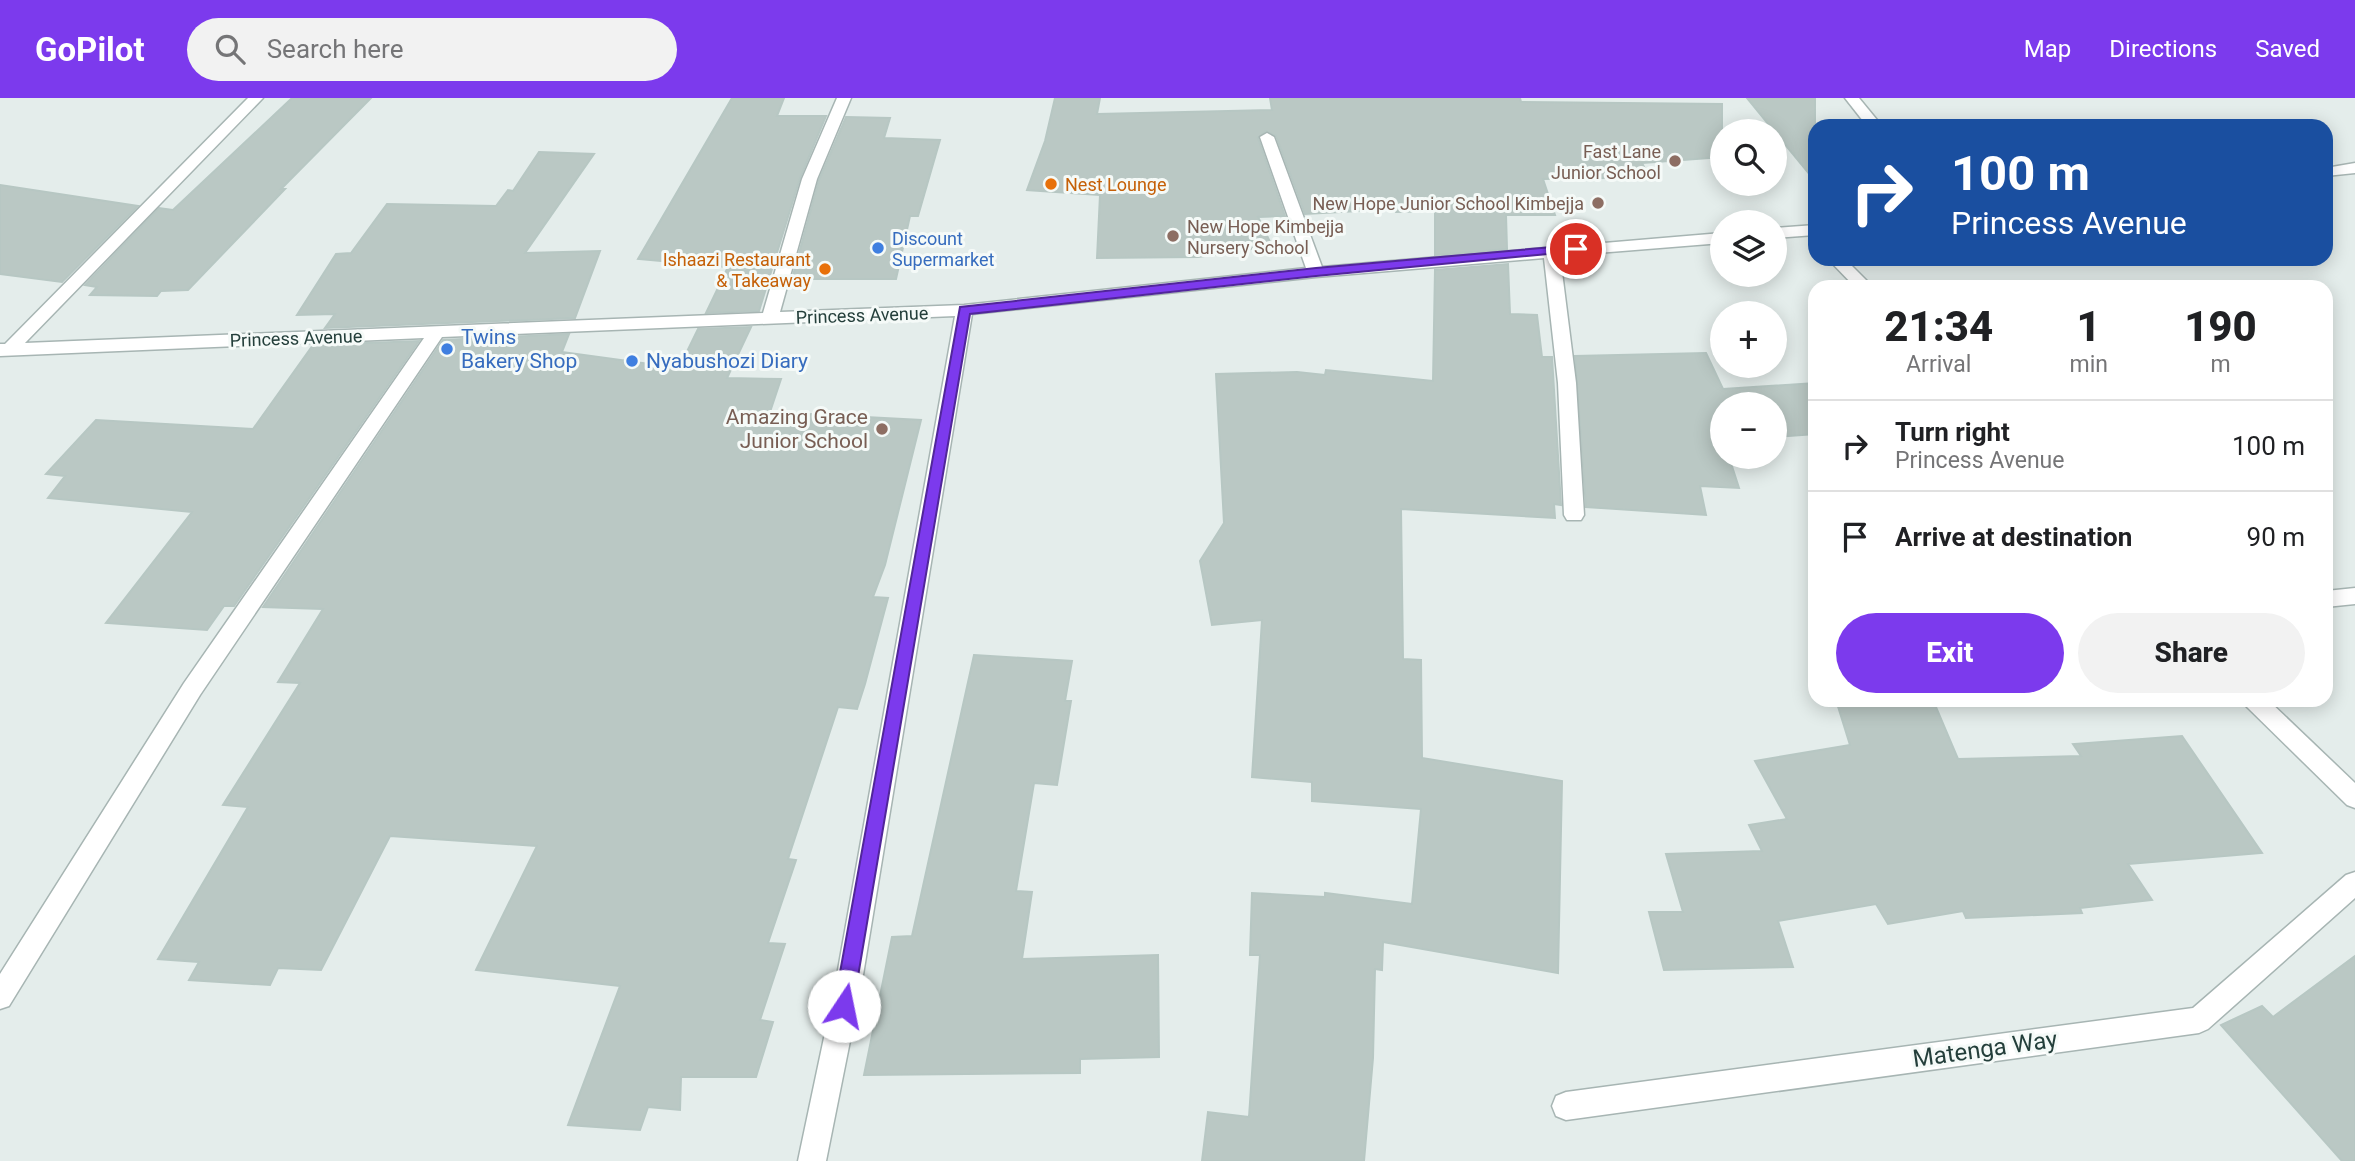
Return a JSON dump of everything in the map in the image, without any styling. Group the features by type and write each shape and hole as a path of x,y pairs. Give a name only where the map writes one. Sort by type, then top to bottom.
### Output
{"street":[{"path":"4,350 256,98"},
{"path":"770,319 790,233 820,146 844,98"},
{"path":"1852,98 1869,119"},
{"path":"1266,137 1316,272"},
{"path":"2333,171 2355,168"},
{"path":"1787,233 1808,233"},
{"name":"Princess Avenue","path":"4,350 964,310 1316,272 1710,238"},
{"path":"1551,251 1567,383 1574,515"},
{"path":"1843,266 1858,280"},
{"path":"812,1161 851,967 964,310"},
{"path":"0,997 192,689 436,332"},
{"path":"2333,598 2355,596"},
{"path":"2261,707 2355,798"},
{"name":"Matenga Way","path":"1566,1106 2199,1020 2355,883"}],"building":[{"path":"292,98 371,98 281,189 285,189 188,290 161,291 157,296 90,295 97,287 85,285 159,208 173,210"},
{"path":"732,98 784,98 777,116 826,116 800,178 759,311 706,313 728,267 638,259"},
{"path":"1055,98 1100,98 1097,114 1272,110 1270,98 1520,98 1521,102 1722,104 1722,119 1710,119 1710,158 1642,163 1646,171 1604,171 1607,178 1543,179 1555,215 1506,215 1507,249 1435,255 1435,211 1396,212 1395,209 1305,214 1276,136 1266,131 1258,138 1285,216 1258,217 1272,246 1198,257 1097,258 1100,195 1027,190 1045,141"},
{"path":"1747,98 1815,98 1815,119 1808,119 1808,172 1787,147 1787,119 1764,119"},
{"path":"846,117 890,118 884,138 940,140 918,216 910,216 896,279 792,279 819,180"},
{"path":"539,152 594,154 525,253 600,251 575,318 325,328 335,314 297,315 336,254 351,253 387,204 496,206 508,190 513,191"},
{"path":"0,185 138,206 62,282 0,274"},
{"path":"1508,264 1510,314 1537,315 1542,357 1552,357 1561,505 1554,504 1555,518 1401,509 1403,659 1421,660 1422,758 1562,781 1558,973 1383,942 1382,970 1375,969 1373,1058 1364,1161 1202,1161 1208,1112 1249,1117 1260,955 1250,955 1252,893 1325,897 1325,893 1412,904 1421,809 1312,801 1312,782 1252,777 1262,620 1212,625 1200,561 1224,523 1216,374 1297,372 1325,375 1326,370 1433,381 1435,270"},
{"path":"751,327 727,378 781,379 770,412 921,420 885,565 873,597 888,598 865,684 857,709 838,707 788,859 796,860 768,943 785,944 760,1020 773,1022 756,1077 681,1077 680,1110 648,1107 640,1130 568,1125 620,986 476,970 537,846 390,836 321,970 278,968 270,985 189,980 199,962 158,959 248,807 223,805 300,683 278,682 323,609 263,607 443,340 569,334 562,352 679,368 698,329"},
{"path":"419,341 234,606 224,606 207,630 106,623 192,512 48,498 65,476 46,474 96,420 253,429 313,345"},
{"path":"1706,353 1710,361 1710,378 1718,378 1723,389 1808,383 1808,435 1787,436 1787,392 1710,392 1710,469 1733,469 1739,488 1700,486 1706,515 1586,507 1575,356"},
{"path":"974,655 1072,661 1065,701 1071,701 1057,785 1034,783 1016,891 1032,892 1022,959 1158,955 1159,1057 1080,1059 1080,1073 864,1075 892,937 912,936"},
{"path":"1838,707 1936,707 1958,759 2081,756 2073,744 2182,736 2262,853 2128,864 2152,900 2080,908 2082,913 1966,918 1963,911 1888,924 1876,904 1778,921 1793,967 1664,970 1649,912 1683,912 1666,854 1762,851 1749,825 1787,819 1755,761 1850,745"},
{"path":"2355,956 2355,1161 2342,1161 2221,1025 2262,1006 2273,1017"}],"place":[{"name":"Fast Lane Junior School","path":"1675,161"},
{"name":"Nest Lounge","path":"1051,184"},
{"name":"New Hope Junior School Kimbejja","path":"1598,203"},
{"name":"New Hope Kimbejja Nursery School","path":"1173,236"},
{"name":"Discount Supermarket","path":"878,248"},
{"name":"Ishaazi Restaurant & Takeaway","path":"825,269"},
{"name":"Twins Bakery Shop","path":"447,349"},
{"name":"Nyabushozi Diary","path":"632,361"},
{"name":"Amazing Grace Junior School","path":"882,429"}],"route":[{"path":"844,1006 964,310 1316,272 1576,249"}]}
